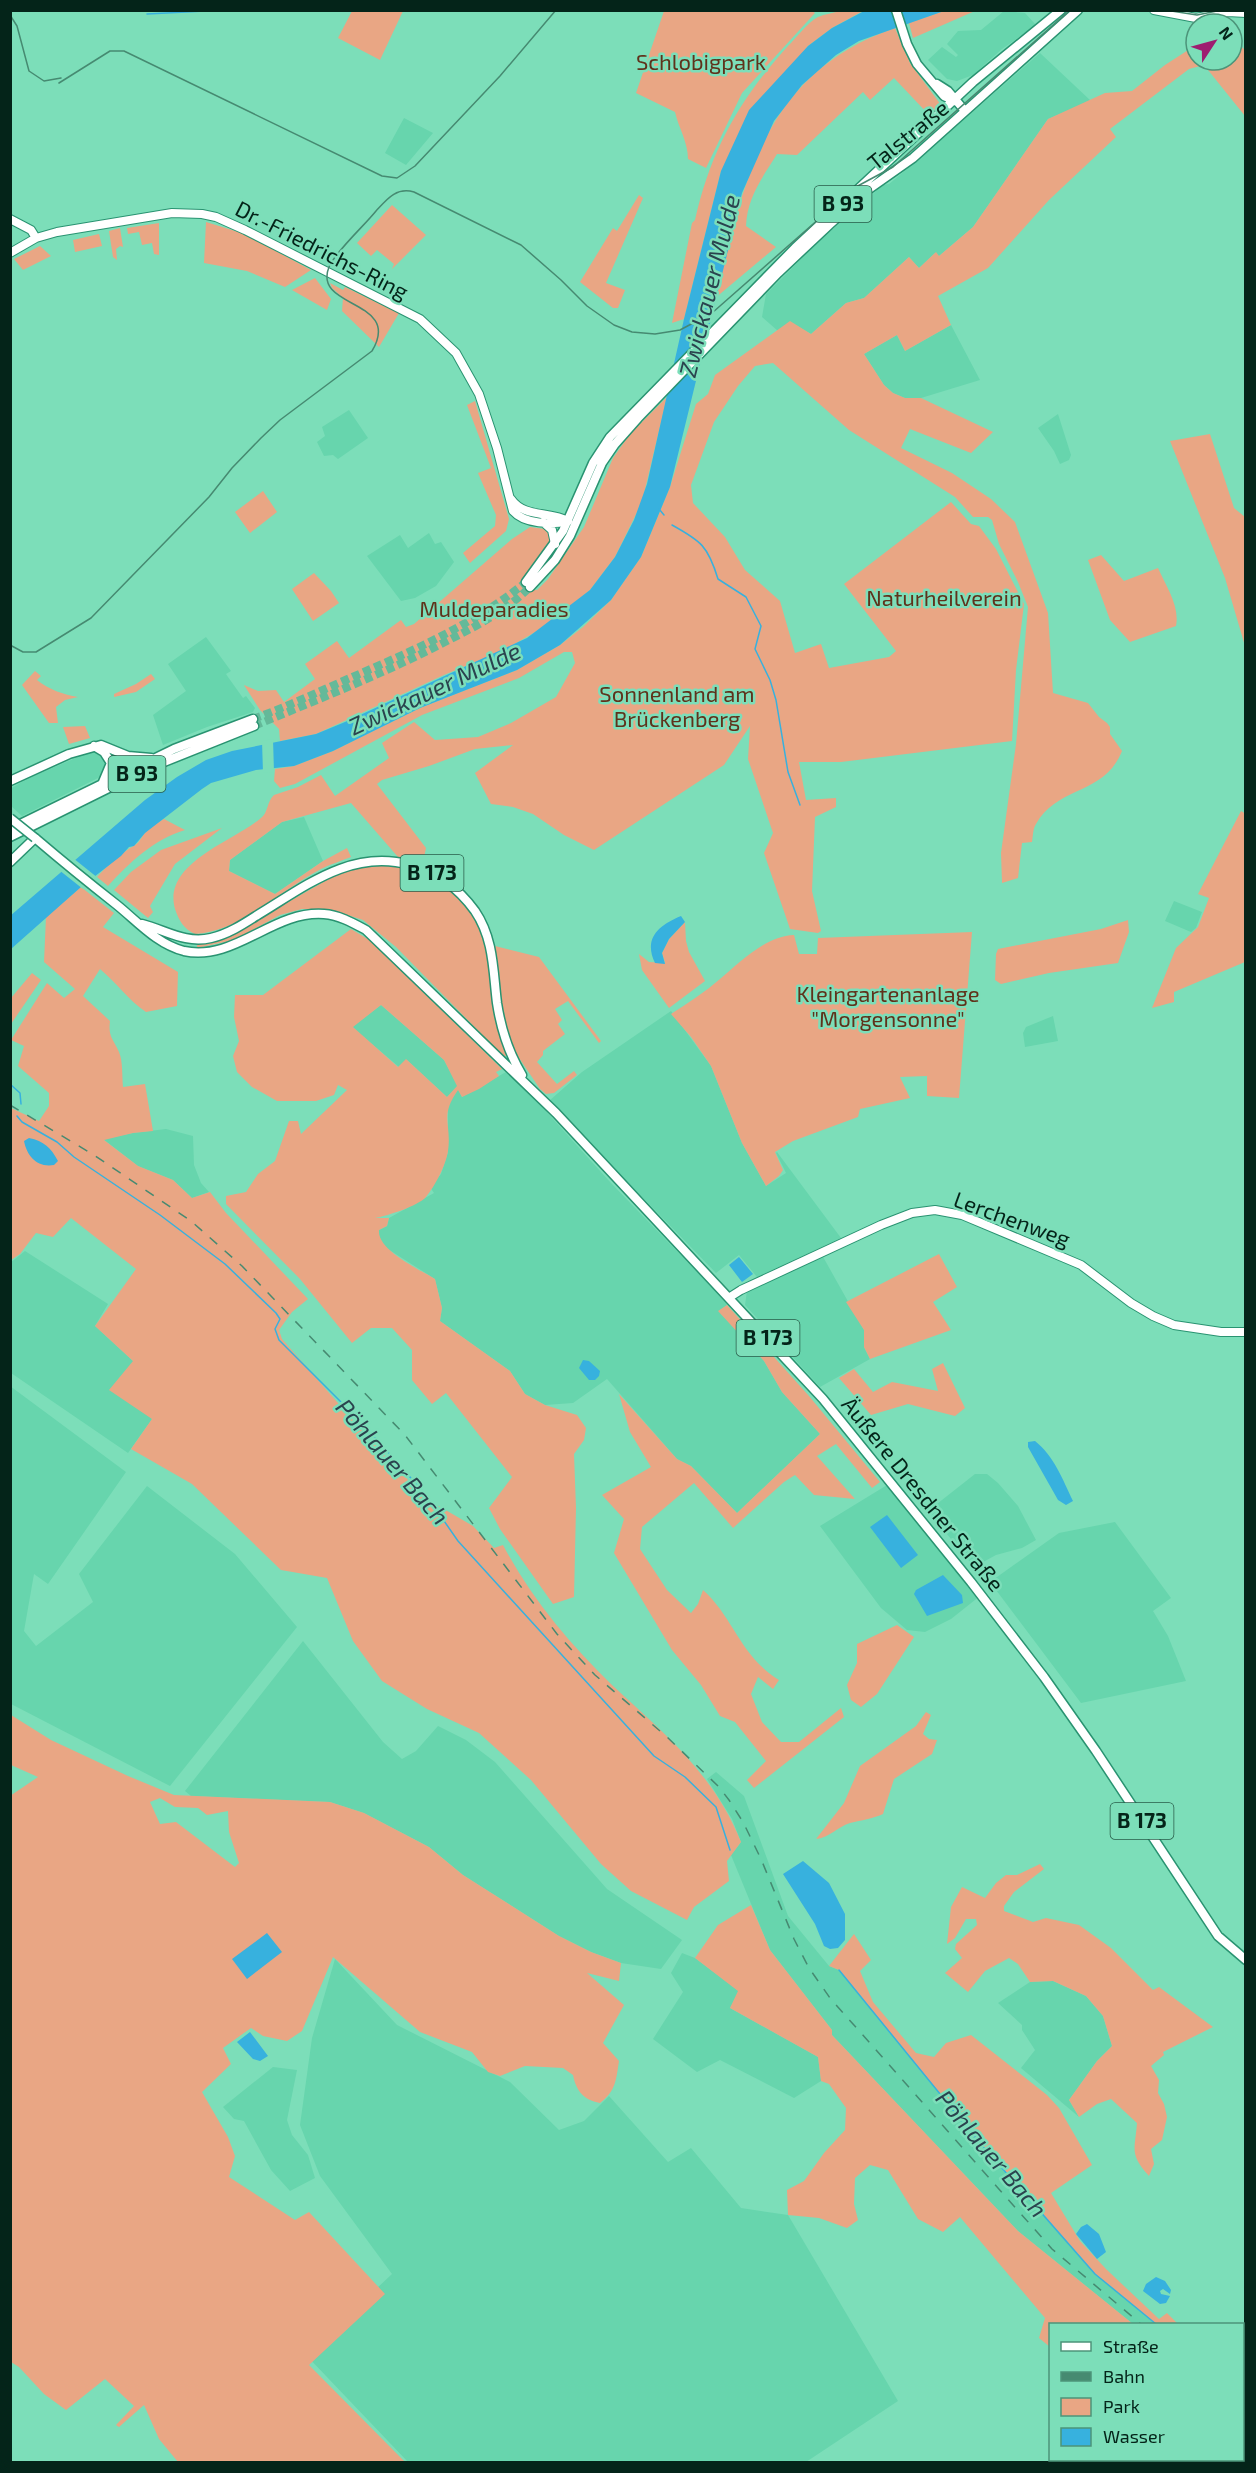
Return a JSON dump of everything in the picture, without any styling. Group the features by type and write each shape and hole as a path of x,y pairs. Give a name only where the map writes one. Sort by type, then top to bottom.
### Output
{"main road":[{"path":"896,10 907,44 917,64 944,96 956,101 965,111"},
{"name":"Talstraße","path":"736,312 795,248 996,62 1060,10"},
{"name":"Talstraße","path":"736,312 862,195 913,158 1078,10"},
{"path":"1154,10 1196,18 1228,12 1245,13"},
{"name":"Dr.-Friedrichs-Ring","path":"10,253 36,238 57,232 172,213 216,217 245,230 429,325 456,353 480,394 511,508 518,516 542,522 573,523"},
{"path":"10,219 31,230 36,238"},
{"name":"B 93","path":"736,312 644,403 601,450 593,463 573,523 555,544 528,584 555,560 573,523 602,463 615,444 728,325 736,312"},
{"path":"508,496 522,510 555,516 573,523"},
{"path":"542,522 552,530 555,544"},
{"name":"B 93","path":"10,829 154,759 254,722 149,768 10,837"},
{"path":"10,781 69,754 94,746 106,746 128,756 154,759"},
{"path":"94,746 104,752 110,760 110,768 103,782"},
{"name":"B 173","path":"10,818 35,838"},
{"path":"10,862 35,838"},
{"name":"Äußere Dresdner Straße","path":"35,838 162,942 182,950 194,952 228,946 296,917 315,914 336,916 366,930 529,1085 824,1399 976,1588 1044,1677 1096,1751 1218,1936 1245,1960"},
{"name":"Äußere Dresdner Straße","path":"140,923 179,938 194,940 212,938 232,931 318,879 344,866 373,860 398,862 417,867 442,879 454,889 471,907 483,925 492,951 497,1002 510,1053 529,1085"},
{"path":"502,1061 508,1059 510,1053"},
{"name":"Lerchenweg","path":"730,1297 750,1285 880,1225 912,1213 935,1210 962,1215 1081,1264 1131,1303 1174,1325 1221,1332 1245,1332"}],"shaded area":[{"path":"1004,11 1025,13 1036,25 1002,49 973,75 957,81 947,79 928,60 942,47 956,57 958,55 947,44 958,31 981,30"},
{"path":"1040,53 1091,101 1048,119 973,227 939,256 935,253 919,268 909,257 864,298 846,303 811,334 790,322 778,331 762,317 766,294 815,245 883,185 889,184 925,154"},
{"path":"404,118 433,133 406,165 385,153"},
{"path":"951,325 980,380 921,398 905,398 893,393 884,385 864,354 897,335 905,351"},
{"path":"349,410 368,438 338,459 333,455 324,456 317,442 325,436 322,427"},
{"path":"1058,414 1071,455 1069,460 1060,464 1038,428"},
{"path":"429,533 435,544 441,542 454,562 436,586 415,598 401,601 367,556 400,535 408,548"},
{"path":"206,637 231,671 226,674 228,677 243,698 246,696 255,708 253,712 163,745 153,715 186,691 168,664"},
{"path":"94,752 104,758 106,765 100,777 22,816 11,806 10,789 27,779"},
{"path":"304,817 323,861 275,894 229,871 230,860 282,822"},
{"path":"1174,901 1202,912 1196,928 1191,932 1165,921"},
{"path":"381,1005 444,1060 458,1086 447,1097 407,1060 399,1067 352,1027"},
{"path":"671,1011 711,1066 742,1143 766,1186 786,1173 777,1152 841,1238 757,1277 739,1255 716,1273 549,1101 582,1072"},
{"path":"1053,1016 1058,1041 1025,1047 1023,1033 1026,1027"},
{"path":"506,1072 543,1108 611,1183 725,1301 727,1305 719,1311 764,1361 782,1392 820,1434 737,1513 691,1466 677,1459 607,1379 573,1403 545,1405 525,1394 510,1371 440,1321 442,1308 435,1279 383,1246 378,1233 387,1226 389,1218 434,1193 430,1187 441,1174 448,1152 448,1104 458,1089 462,1097"},
{"path":"166,1129 193,1136 194,1165 201,1183 209,1192 192,1198 173,1180 138,1166 103,1139"},
{"path":"25,1251 108,1304 95,1326 133,1361 152,1419 128,1453 11,1373 10,1263"},
{"path":"822,1255 864,1330 864,1347 870,1359 820,1387 745,1305 747,1291"},
{"path":"10,1386 126,1472 48,1584 34,1574 24,1631 36,1646 93,1602 79,1574 147,1486 235,1554 297,1627 170,1786 11,1704"},
{"path":"975,1474 987,1474 998,1483 1018,1506 1036,1540 1022,1548 996,1555 974,1567 928,1511"},
{"path":"892,1482 980,1596 951,1619 925,1632 907,1630 881,1608 820,1526"},
{"path":"1115,1522 1171,1598 1153,1611 1168,1636 1186,1681 1081,1703 990,1582 1059,1533"},
{"path":"303,1641 383,1742 402,1759 416,1751 438,1726 466,1740 495,1762 607,1889 682,1940 661,1969 621,1963 591,1952 559,1936 463,1875 429,1847 364,1813 330,1802 191,1796 185,1791"},
{"path":"716,1772 744,1796 788,1916 829,1966 839,1970 980,2143 1095,2274 1155,2323 1132,2323 1018,2231 832,2035 832,2030 770,1950 731,1855 741,1842 732,1819 707,1779"},
{"path":"682,1953 695,1958 739,1991 730,2008 818,2057 821,2081 794,2098 720,2060 697,2072 653,2039 683,1992 671,1973"},
{"path":"335,1959 397,2025 510,2082 559,2130 584,2121 609,2096 668,2162 691,2148 741,2208 788,2215 898,2401 806,2462 408,2462 306,2355 392,2274 320,2176 300,2125 312,2038"},
{"path":"1053,1981 1086,1996 1103,2016 1112,2046 1097,2061 1069,2100 1079,2117 1021,2068 1035,2050 1022,2030 1022,2025 998,2003 1030,1982"},
{"path":"273,2067 297,2070 287,2120 292,2135 308,2155 315,2178 290,2191 271,2170 244,2121 234,2119 223,2107"}],"green space":[{"name":"Schlobigpark","path":"811,10 815,13 742,93 706,168 688,159 687,147 675,112 636,93 664,11"},
{"path":"352,11 403,11 380,60 338,38"},
{"path":"841,11 863,11 832,28 808,46 721,171 684,319 672,323 692,223 695,220 710,170 730,126 755,86 806,26 818,17"},
{"path":"944,11 975,11 913,38 909,23"},
{"path":"895,28 910,63 941,105 930,116 894,78 870,100 863,92 797,155 777,154 752,197 746,226 776,247 714,299 750,173 767,136 788,102 816,73 851,48"},
{"path":"1244,49 1245,50 1245,116 1210,72 1244,72"},
{"path":"1184,53 1185,72 1110,129 1116,137 1049,200 988,268 938,296 951,325 905,351 897,335 864,354 884,385 893,393 905,398 921,398 993,432 971,453 910,429 901,448 952,473 991,499 1015,522 1048,613 1053,693 1088,703 1110,727 1110,734 1122,751 1104,776 1056,802 1045,812 1035,826 1032,842 1022,843 1018,878 1002,883 1001,853 1016,744 1028,607 999,544 992,520 988,517 973,517 955,497 849,430 773,363 755,366 738,386 714,422 691,485 693,503 725,537 745,570 780,601 795,653 821,644 829,668 889,657 896,651 844,584 951,502 971,524 979,526 996,549 1024,604 1016,670 1012,741 841,762 799,762 806,800 836,798 836,807 815,817 812,891 821,931 818,933 790,929 764,853 773,833 748,759 750,726 724,765 594,850 564,835 533,814 513,807 491,804 475,773 513,745 475,749 382,780 377,784 426,848 423,862 398,857 351,803 282,822 230,860 229,871 275,894 323,861 347,848 351,857 321,869 229,926 195,934 182,924 175,909 174,893 179,879 189,866 203,855 261,818 274,795 298,787 321,775 335,796 389,758 382,743 414,722 435,740 478,737 511,723 556,697 575,663 572,652 564,652 519,678 422,715 295,784 280,788 274,781 275,769 294,766 333,751 420,708 517,670 560,645 583,627 611,600 641,557 670,487 696,404 708,394 715,375 790,321 811,334 846,303 864,298 909,257 919,268 936,252 939,256 973,227 1048,119 1105,93 1132,91"},
{"path":"639,195 643,198 606,283 625,290 618,308 613,308 580,282 613,228 617,231"},
{"path":"392,205 426,235 392,269 394,264 377,250 371,256 357,243"},
{"path":"206,222 245,234 311,270 285,287 247,271 204,263"},
{"path":"159,223 159,255 154,254 152,243 142,245 139,232 128,234 127,228"},
{"path":"120,228 123,247 116,249 117,260 113,257 109,231"},
{"path":"99,234 102,246 75,252 73,240"},
{"path":"40,246 51,256 23,270 14,259"},
{"path":"315,278 331,299 327,310 292,290"},
{"path":"330,283 343,290 345,287 399,313 379,347 342,311 343,298"},
{"name":"Muldeparadies","path":"667,397 642,502 615,557 590,590 549,624 504,650 316,734 280,741 279,729 260,710 244,685 258,691 276,690 284,702 315,679 305,664 337,641 349,658 401,620 406,627 414,624 512,539 530,527 545,529 551,538 547,549 524,577 524,581 532,589 537,590 548,579 584,527 613,458 630,434"},
{"path":"475,401 509,519 506,531 470,563 463,553 495,526 496,515 478,473 491,468 467,405"},
{"path":"1210,434 1234,508 1245,517 1245,646 1225,578 1170,441"},
{"path":"263,491 277,512 250,533 235,512"},
{"path":"1101,555 1124,581 1158,568 1174,604 1176,626 1130,642 1110,620 1088,560"},
{"path":"314,573 339,603 313,621 292,589"},
{"path":"35,671 41,676 37,680 46,686 78,697 65,700 56,707 58,723 49,723 22,685"},
{"path":"151,674 155,679 136,692 114,697 114,694"},
{"path":"85,726 90,738 69,744 63,727"},
{"path":"1241,811 1246,814 1245,962 1174,992 1174,1002 1152,1008 1176,948 1198,927 1209,898 1198,894"},
{"path":"164,819 185,830 152,846 108,886 97,877 138,843 148,830"},
{"path":"222,828 175,864 150,906 153,912 148,918 114,890 131,872 161,850"},
{"path":"371,865 406,869 427,875 447,887 470,912 480,930 486,950 507,1055 504,1057 396,947 363,920 332,910 302,909 280,915 234,940 197,948 197,943 241,929 341,872"},
{"path":"81,887 114,913 103,927 178,972 177,1006 146,1012 100,969 83,996 110,1021 110,1034 121,1060 123,1087 145,1084 153,1131 104,1140 138,1166 173,1180 192,1198 210,1192 226,1213 308,1299 292,1312 279,1330 282,1339 425,1498 473,1526 494,1548 503,1545 538,1602 566,1636 612,1685 669,1738 702,1775 730,1818 741,1842 727,1861 729,1881 694,1907 687,1920 631,1891 601,1864 531,1780 479,1733 427,1709 382,1681 353,1641 327,1578 281,1570 192,1484 131,1449 152,1419 109,1390 133,1361 95,1326 136,1269 71,1218 53,1237 36,1233 20,1254 11,1260 11,1108 39,1121 49,1106 49,1093 18,1066 24,1046 11,1040 47,983 64,998 75,989 44,962 46,917"},
{"path":"1128,920 1129,932 1118,963 1049,973 1001,984 995,980 998,949 1101,929"},
{"path":"685,922 689,952 705,981 669,1008 642,970 639,954 649,962 665,963 662,953 669,939"},
{"path":"351,929 371,941 502,1069 496,1072 499,1076 479,1089 462,1097 458,1090 452,1099 447,1120 449,1141 447,1157 440,1175 426,1197 410,1207 375,1218 389,1218 387,1226 379,1230 385,1245 400,1258 435,1279 442,1308 440,1321 510,1371 525,1394 545,1405 577,1415 586,1428 584,1440 574,1454 576,1508 574,1597 553,1604 500,1529 489,1508 512,1477 446,1393 432,1404 412,1380 412,1350 392,1328 371,1328 352,1343 300,1279 226,1204 226,1196 246,1192 258,1174 275,1161 289,1121 298,1121 301,1134 347,1090 338,1085 334,1095 316,1101 277,1101 252,1087 237,1072 233,1056 239,1041 234,1017 235,995 263,995","holes":["381,1005 444,1060 457,1086 447,1097 406,1059 398,1067 353,1027"]},
{"name":"Kleingartenanlage \"Morgensonne\"","path":"972,932 959,1098 927,1096 927,1076 900,1077 910,1098 860,1109 858,1117 793,1141 775,1152 783,1170 766,1186 742,1143 711,1066 691,1037 671,1014 708,988 745,957 784,936 794,935 799,954 817,954 818,938"},
{"path":"495,946 539,957 601,1041 599,1043 568,1001 555,1009 562,1020 558,1024 565,1034 543,1051 543,1055 537,1062 557,1084 574,1071 577,1075 554,1093 546,1094 540,1089 513,1049 503,1015"},
{"path":"32,973 41,980 11,1024 11,998"},
{"path":"939,1254 957,1287 933,1302 951,1330 870,1359 864,1347 864,1330 846,1302"},
{"path":"727,1305 809,1396 880,1482 872,1488 836,1444 817,1456 855,1499 814,1495 795,1475 784,1482 733,1528 694,1483 642,1527 640,1549 667,1590 691,1613 698,1604 703,1590 714,1601 755,1660 779,1680 773,1689 758,1677 751,1694 762,1722 781,1742 799,1742 841,1708 844,1717 754,1788 747,1780 766,1761 735,1722 720,1716 701,1685 672,1650 614,1553 624,1519 602,1495 651,1467 630,1432 619,1394 677,1459 691,1466 737,1513 820,1434 782,1392 764,1361 718,1311"},
{"path":"943,1363 965,1408 955,1416 908,1404 871,1415 839,1378 854,1369 873,1392 892,1382 938,1391 932,1369"},
{"path":"897,1625 914,1637 877,1694 861,1707 851,1700 847,1685 857,1663 857,1644"},
{"path":"926,1712 931,1715 923,1734 929,1739 937,1740 932,1754 894,1779 883,1814 850,1823 816,1839 844,1803 860,1766 916,1726"},
{"path":"11,1715 51,1740 174,1795 330,1802 364,1813 429,1847 463,1875 559,1936 591,1952 621,1963 619,1981 587,1973 624,2005 603,2043 619,2061 612,2089 600,2103 581,2094 573,2075 563,2068 525,2066 500,2076 488,2072 472,2052 420,2032 333,1957 302,2031 287,2041 263,2036 251,2028 223,2048 231,2064 202,2092 228,2137 235,2156 229,2177 295,2220 309,2212 385,2294 309,2365 405,2462 178,2462 159,2439 144,2405 119,2427 116,2425 134,2406 105,2379 66,2410 44,2394 19,2367 11,2362 10,1796 38,1777 11,1765","holes":["160,1798 175,1807 198,1808 207,1815 228,1811 229,1832 239,1863 235,1867 176,1822 160,1824 150,1802"]},
{"path":"1040,1864 1044,1869 1014,1892 1004,1906 1004,1911 1033,1922 1046,1918 1079,1925 1111,1948 1153,1990 1159,1987 1213,2027 1163,2052 1164,2055 1151,2066 1159,2080 1158,2093 1167,2117 1162,2140 1151,2149 1154,2164 1149,2176 1136,2157 1137,2123 1111,2099 1097,2104 1079,2117 1069,2100 1097,2061 1112,2046 1103,2016 1086,1996 1053,1981 1030,1982 1018,1964 1009,1958 985,1971 968,1992 945,1973 962,1958 955,1949 956,1944 977,1925 976,1919 966,1919 955,1938 947,1944 951,1907 962,1887 985,1898 996,1883 1006,1875 1017,1875"},
{"path":"751,1905 770,1950 832,2030 832,2035 1018,2231 1132,2323 1049,2323 1049,2346 1039,2338 1045,2318 960,2217 943,2232 918,2219 888,2170 870,2165 855,2178 854,2204 858,2220 847,2228 819,2218 788,2215 787,2190 804,2181 824,2153 845,2130 846,2108 829,2084 821,2081 818,2057 730,2008 738,1991 695,1958 718,1925"},
{"path":"854,1934 871,1960 860,1971 873,2002 916,2053 934,2057 946,2043 971,2035 1047,2095 1059,2108 1092,2165 1051,2193 1080,2241 1106,2269 1159,2319 1167,2313 1177,2323 1155,2323 1095,2274 980,2143 839,1970 829,1966"},
{"path":"1244,2460 1245,2462 1128,2462"}],"water":[{"name":"Zwickauer Mulde","path":"866,10 944,11 859,41 836,55 802,85 774,121 742,193 670,487 641,557 611,600 560,645 517,670 420,708 333,751 294,766 256,770 211,783 145,833 134,846 129,847 81,887 11,949 10,916 145,800 177,777 206,760 232,751 316,734 345,722 527,638 590,590 615,557 634,520 647,484 684,319 721,171 749,110 808,46 832,28"},
{"path":"681,916 685,922 669,939 662,953 665,964 655,963 651,946 655,934 660,928"},
{"path":"29,1138 46,1146 58,1161 54,1165 43,1165 34,1160 24,1141"},
{"path":"739,1257 753,1274 742,1282 729,1265"},
{"path":"583,1360 589,1361 600,1371 595,1380 589,1380 579,1368"},
{"path":"1035,1441 1048,1454 1062,1477 1073,1501 1066,1505 1058,1500 1028,1447 1028,1442"},
{"path":"887,1515 918,1555 901,1568 870,1527"},
{"path":"943,1575 962,1595 963,1603 927,1616 914,1594 916,1590"},
{"path":"803,1861 829,1883 845,1914 845,1940 838,1948 830,1949 824,1946 815,1924 783,1874"},
{"path":"267,1933 282,1952 247,1979 232,1959"},
{"path":"250,2032 268,2056 260,2061 253,2059 237,2042"},
{"path":"1087,2224 1099,2234 1106,2252 1097,2259 1076,2234 1081,2227"},
{"path":"1156,2277 1165,2281 1171,2290 1170,2294 1163,2289 1160,2291 1161,2294 1170,2296 1166,2303 1160,2304 1143,2291 1146,2284"}],"pier":[{"path":"273,739 274,772 263,773 262,741"},
{"path":"73,858 98,878 83,889 59,870"}],"waterway":[{"path":"147,14 225,10"},
{"path":"659,509 664,515"},
{"path":"672,525 697,540 711,559 718,579 746,597 761,626 755,649 770,680 776,700 788,772 800,805"},
{"name":"Pöhlauer Bach","path":"10,1084 20,1093 21,1104"},
{"name":"Pöhlauer Bach","path":"17,1116 22,1122 57,1142 74,1157 160,1215 225,1264 276,1313 280,1319 275,1329 279,1340 361,1422 426,1495 458,1541 654,1756 685,1777 716,1807 730,1850"},
{"name":"Pöhlauer Bach","path":"839,1970 980,2143 1095,2274 1155,2323"}],"tunnel":[{"path":"253,719 373,668 441,636 485,611 526,582"},
{"path":"254,726 422,654 500,611 530,587"}],"tram line":[{"path":"59,83 110,51 124,51 382,176 397,178 415,166 500,76 556,10"},
{"path":"10,645 23,652 36,652 91,618 209,497 232,468 261,438 280,420 372,351 378,334 376,322 368,313 333,291 327,281 332,261 392,195 402,191 414,192 521,245 587,306 614,325 632,332 655,334 680,330 712,313 854,188 893,167 1070,10"},
{"path":"1165,10 1197,15 1222,10"},
{"path":"10,15 17,26 29,71 44,81 61,78"}],"railway":[{"path":"10,1105 94,1155 191,1221 242,1266 405,1435 557,1634 595,1675 667,1737 719,1787 729,1800 743,1822 761,1859 794,1939 809,1968 830,1998 1052,2249 1140,2323"}],"park label":[{"name":"Naturheilverein","path":"944,598"},
{"name":"Sonnenland am Brückenberg","path":"677,706"}]}
